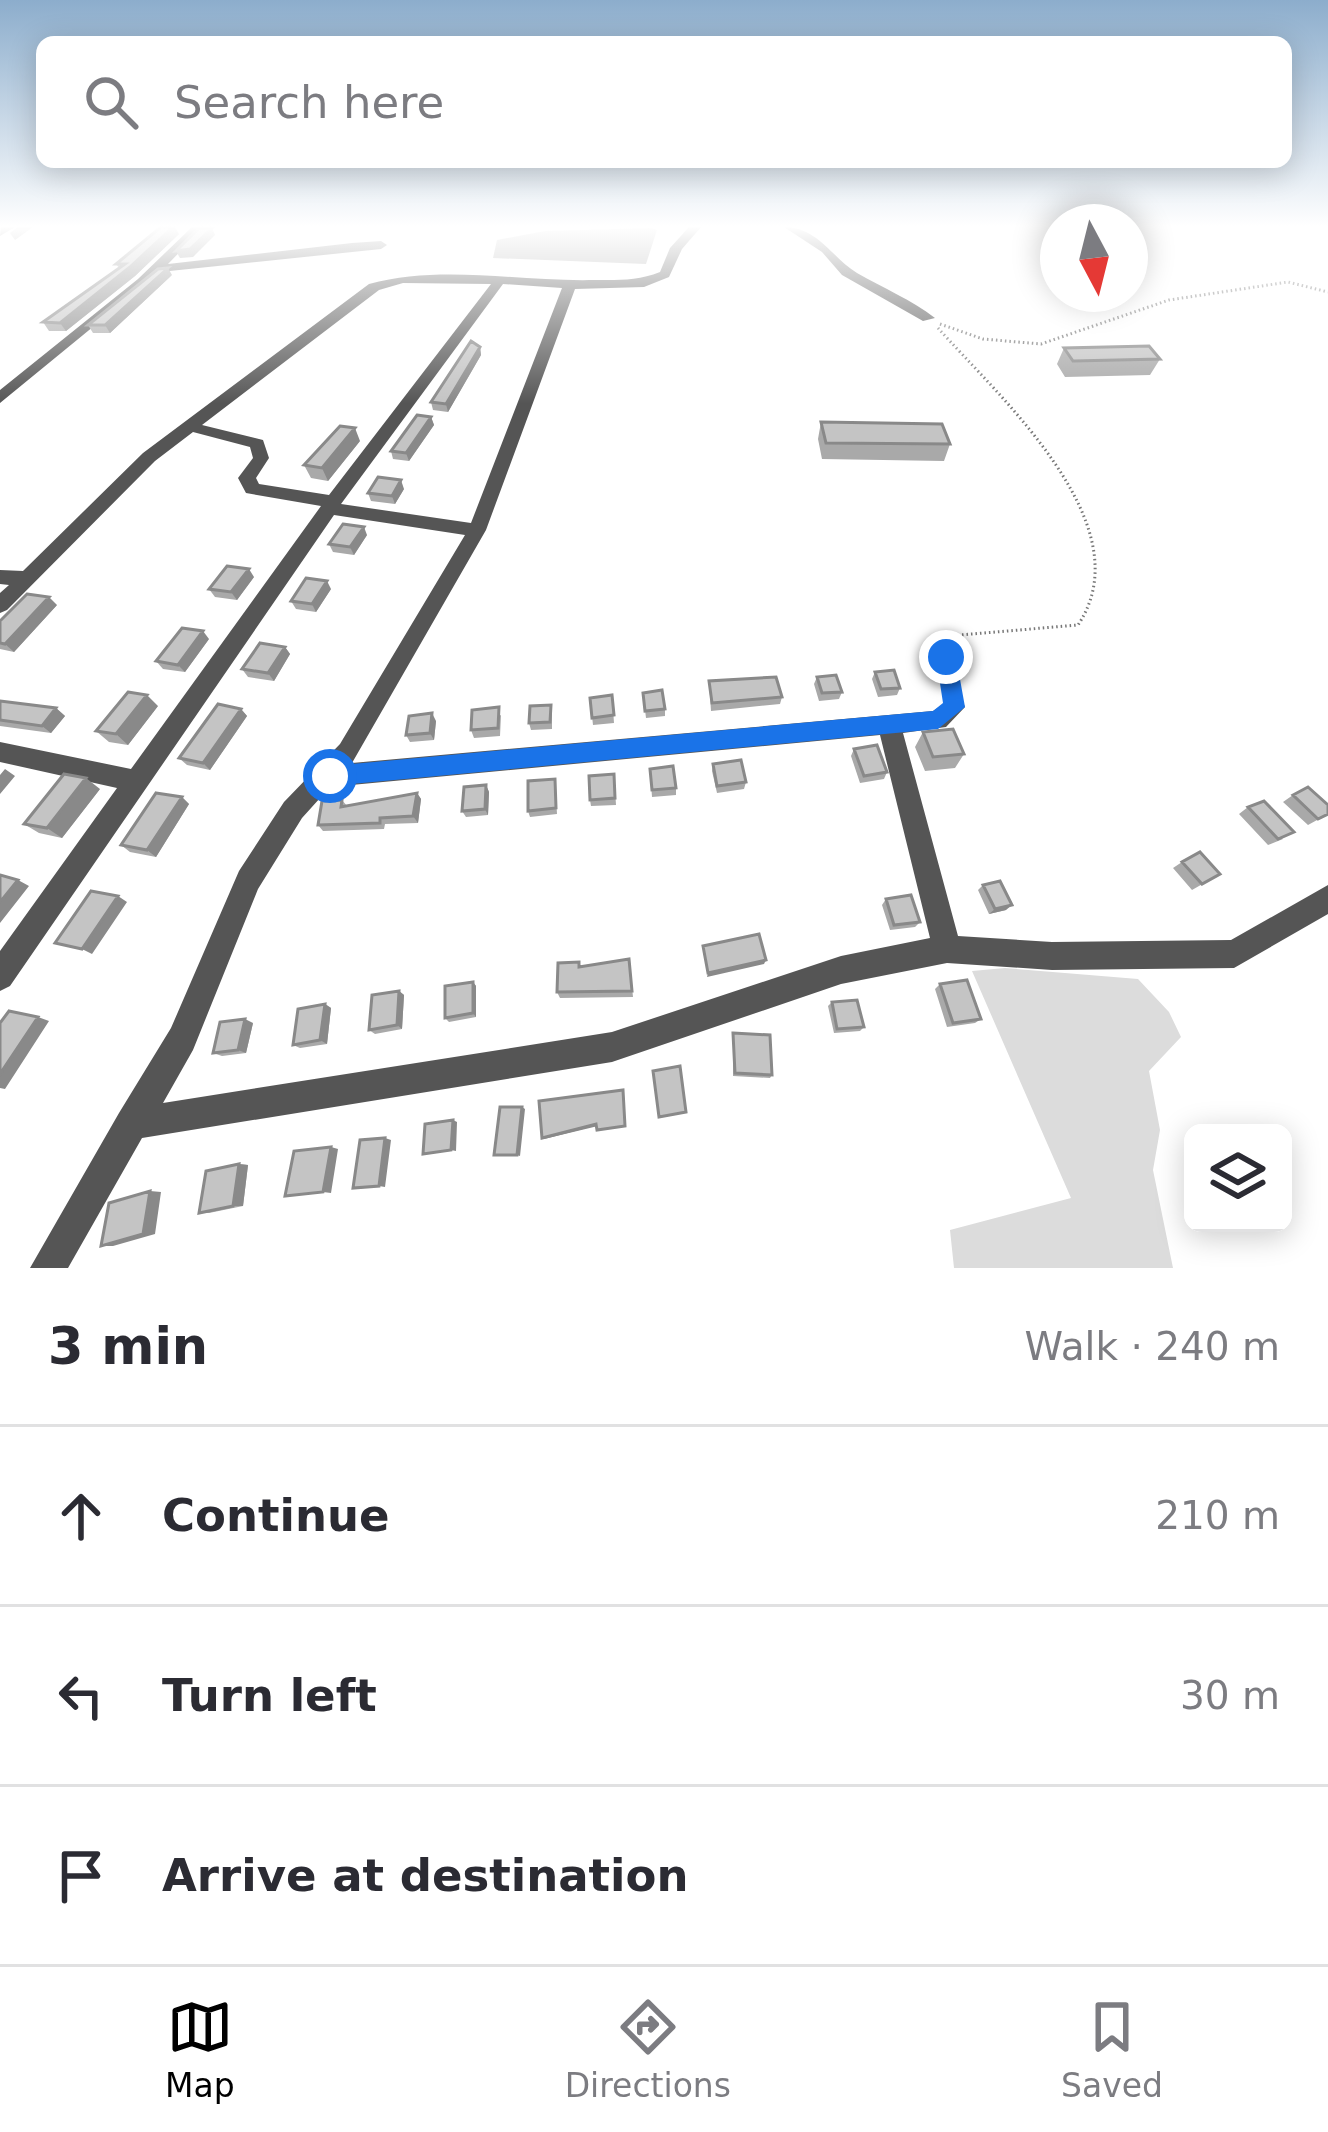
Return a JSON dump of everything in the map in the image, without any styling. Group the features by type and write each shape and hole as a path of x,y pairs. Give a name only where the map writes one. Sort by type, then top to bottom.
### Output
{"street":[{"path":"0,398 135,286"},
{"path":"0,605 149,457 377,286"},
{"path":"0,976 332,505 495,286"},
{"path":"48,1268 182,1039 248,880 292,810 330,776 378,705 477,530 570,286"},
{"path":"871,286 928,318"},
{"path":"189,427 256,444 261,458 247,478 252,489 477,530"},
{"path":"0,578 26,579"},
{"path":"330,776 938,720 954,707"},
{"path":"889,725 947,949"},
{"path":"0,752 139,782"},
{"path":"130,1124 612,1047 841,970 947,949 1052,956 1234,954 1328,899"}],"path":[{"path":"954,707 948,643 960,635 1078,625 1088,610 1093,569 1090,538 1068,476 933,322 983,339 1041,344 1168,300 1229,296 1274,286"}],"shaded area":[{"path":"1005,968 1138,979 1169,1012 1181,1037 1149,1071 1160,1130 1153,1170 1173,1268 954,1268 950,1230 1071,1198 972,971"}],"building":[{"path":"94,286 106,286 60,323 43,322"},
{"path":"137,286 148,286 105,325 88,325"},
{"path":"471,341 480,347 446,404 431,402"},
{"path":"1149,346 1160,359 1073,361 1064,348"},
{"path":"417,415 431,417 406,453 391,451"},
{"path":"821,422 942,424 950,444 826,443"},
{"path":"340,426 355,428 322,468 304,465"},
{"path":"378,477 401,480 392,496 368,493"},
{"path":"343,524 364,527 350,547 329,544"},
{"path":"227,566 249,569 231,592 209,589"},
{"path":"306,578 327,581 312,604 291,601"},
{"path":"27,594 49,597 5,644 0,643 0,621"},
{"path":"182,628 203,631 178,665 156,661"},
{"path":"260,643 285,647 268,673 242,669"},
{"path":"894,670 900,688 881,689 875,672"},
{"path":"836,675 842,692 822,693 817,677"},
{"path":"776,677 782,697 712,703 709,681"},
{"path":"662,690 665,709 645,711 643,693"},
{"path":"128,692 147,695 116,734 96,731"},
{"path":"612,695 614,715 592,718 590,698"},
{"path":"0,701 56,708 42,726 0,720"},
{"path":"218,704 241,709 203,763 179,758"},
{"path":"551,705 550,722 529,723 530,706"},
{"path":"499,707 498,728 471,730 472,710"},
{"path":"432,713 430,733 406,735 409,716"},
{"path":"953,729 964,754 933,757 923,732"},
{"path":"877,745 887,772 864,776 854,749"},
{"path":"741,760 746,782 717,786 713,764"},
{"path":"673,766 676,788 652,790 650,769"},
{"path":"64,774 86,778 47,828 24,824"},
{"path":"614,774 615,798 590,800 589,776"},
{"path":"555,779 556,808 528,811 528,781"},
{"path":"486,785 485,809 462,811 464,787"},
{"path":"1308,787 1328,805 1328,814 1318,819 1293,795"},
{"path":"156,793 182,797 147,850 121,845"},
{"path":"417,793 413,816 380,818 380,823 318,825 322,801 342,800 341,807"},
{"path":"1264,801 1294,832 1278,839 1248,807"},
{"path":"1200,852 1220,874 1202,884 1182,862"},
{"path":"0,875 18,880 0,902"},
{"path":"1000,881 1012,905 995,909 983,885"},
{"path":"91,891 118,896 82,949 55,943"},
{"path":"911,895 920,922 894,925 886,899"},
{"path":"759,934 766,960 708,973 703,946"},
{"path":"629,959 632,991 557,992 558,963 579,962 579,967"},
{"path":"967,980 981,1019 953,1023 940,984"},
{"path":"473,982 473,1013 445,1018 445,986"},
{"path":"399,991 397,1025 369,1030 372,995"},
{"path":"857,1000 864,1027 837,1029 832,1002"},
{"path":"325,1004 320,1040 293,1045 298,1009"},
{"path":"9,1011 38,1017 0,1074 0,1023"},
{"path":"245,1019 238,1050 213,1053 220,1022"},
{"path":"733,1033 770,1035 772,1075 735,1073"},
{"path":"680,1066 686,1112 659,1117 653,1071"},
{"path":"623,1090 625,1126 597,1130 596,1124 542,1138 539,1101"},
{"path":"500,1107 522,1107 517,1155 494,1155"},
{"path":"453,1120 451,1150 423,1154 425,1124"},
{"path":"385,1138 379,1186 353,1188 360,1140"},
{"path":"331,1147 323,1192 285,1196 294,1151"},
{"path":"239,1164 233,1206 199,1213 206,1171"},
{"path":"150,1191 143,1234 101,1246 109,1203"}],"route":[{"path":"330,776 938,720 954,707 946,657"}]}
